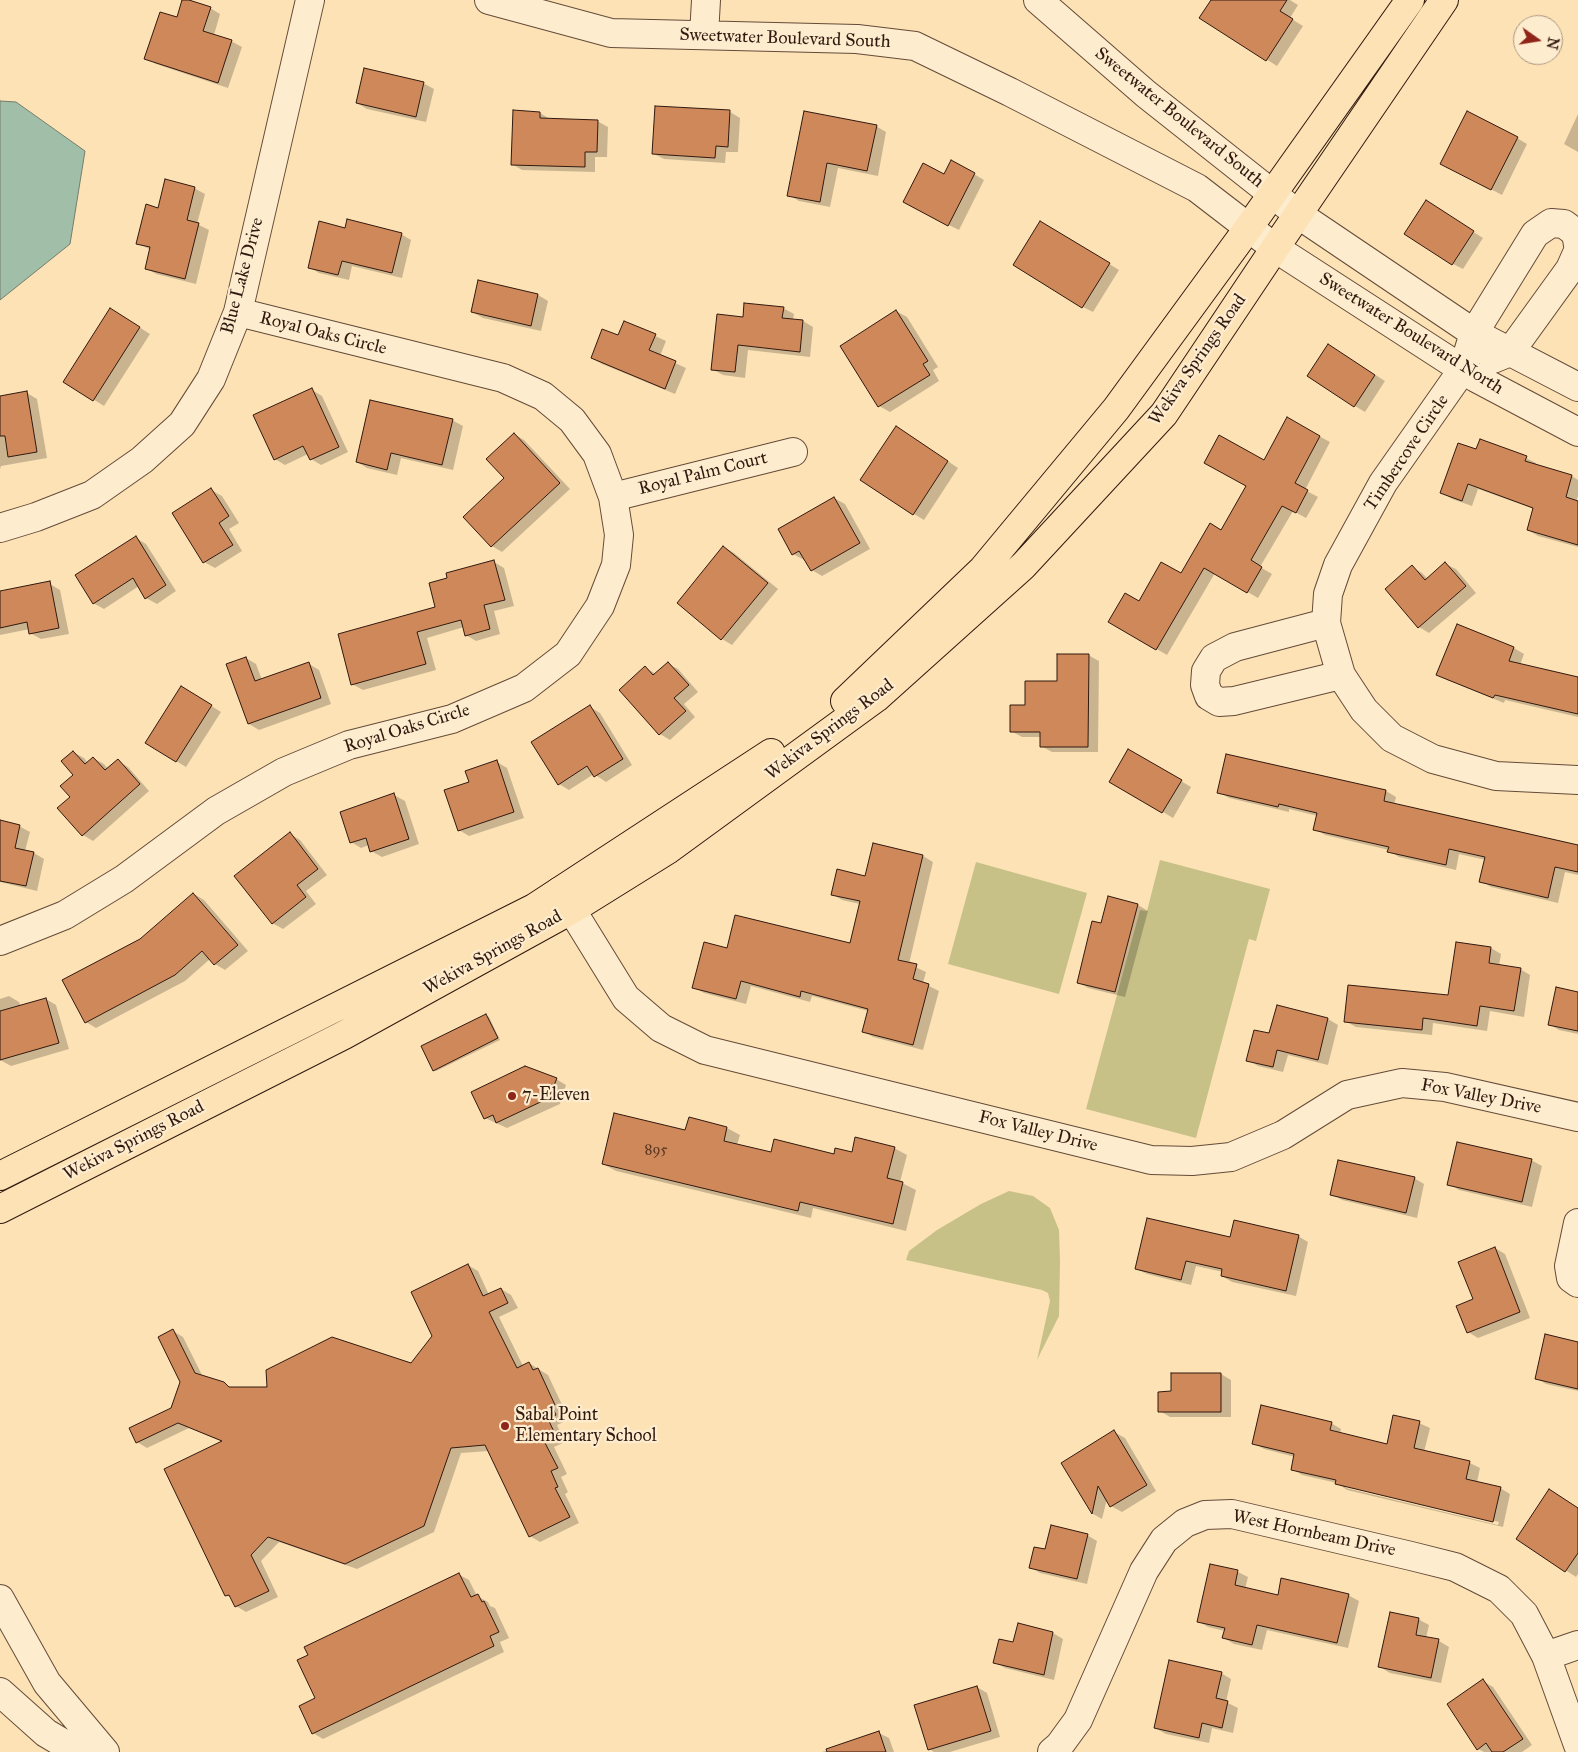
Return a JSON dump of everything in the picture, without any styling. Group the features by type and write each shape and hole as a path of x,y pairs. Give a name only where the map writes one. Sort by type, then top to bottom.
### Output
{"main road":[{"name":"Wekiva Springs Road","path":"0,1210 344,1035 566,900 833,713 984,569 1116,409 1250,227 1410,0"},
{"name":"Wekiva Springs Road","path":"0,1176 534,908 566,900 669,849 876,698 1023,566 1164,414 1444,0"}],"street":[{"name":"Blue Lake Drive","path":"0,528 36,517 92,495 142,460 182,424 211,379 238,312 310,0"},
{"name":"Sweetwater Boulevard South","path":"488,0 611,33 857,39 915,46 1018,96 1197,188 1250,227"},
{"path":"704,35 706,0"},
{"name":"Sweetwater Boulevard South","path":"1038,0 1146,94 1299,215"},
{"name":"Sweetwater Boulevard North","path":"1299,215 1474,332 1578,387"},
{"name":"Timbercove Circle","path":"1578,245 1576,233 1564,224 1551,223 1535,234 1474,332 1463,369 1378,491 1338,565 1328,594 1326,623 1341,675 1364,710 1392,738 1433,759 1496,776 1578,780"},
{"name":"Sweetwater Boulevard North","path":"1250,227 1275,248 1463,369 1578,432"},
{"path":"1463,369 1510,352 1570,269 1578,250"},
{"name":"Royal Oaks Circle","path":"0,941 65,915 124,879 216,811 284,772 349,745 452,719 524,688 568,654 600,606 616,565 619,535 613,497 597,454 572,420 543,396 503,378 238,312"},
{"name":"Royal Palm Court","path":"613,497 793,452"},
{"path":"1326,623 1236,646 1214,658 1206,671 1205,685 1209,696 1219,702 1234,701 1341,675"},
{"name":"Fox Valley Drive","path":"566,900 626,998 661,1028 705,1050 1151,1160 1192,1161 1231,1156 1283,1135 1347,1095 1402,1083 1445,1086 1578,1117"},
{"path":"1578,1222 1569,1266 1572,1278 1578,1283"},
{"name":"West Hornbeam Drive","path":"1052,1752 1059,1746 1078,1720 1144,1570 1164,1540 1185,1523 1205,1515 1232,1514 1455,1567 1499,1589 1524,1614 1570,1699 1578,1745"},
{"path":"0,1599 46,1683 105,1752"},
{"path":"1546,1656 1578,1645"},
{"path":"0,1692 46,1733 78,1752"}],"shaded area":[{"path":"0,101 16,102 85,151 70,244 0,300"},
{"path":"1160,860 1270,889 1256,941 1249,939 1196,1138 1086,1109 1140,910 1147,911"},
{"path":"976,862 1087,893 1059,994 948,964"},
{"path":"1009,1191 1033,1196 1050,1208 1059,1230 1059,1316 1037,1360 1050,1301 1048,1293 1042,1290 906,1260 909,1251 937,1230 981,1204"}],"building":[{"path":"182,0 189,0 211,7 203,31 232,40 218,83 144,59 160,12 177,17"},
{"path":"1211,0 1287,0 1280,11 1293,19 1266,61 1199,18"},
{"path":"364,68 424,82 416,117 356,103"},
{"path":"655,106 730,110 728,147 716,146 715,158 652,154"},
{"path":"513,110 540,112 540,118 598,120 597,152 585,152 585,167 511,165"},
{"path":"804,111 877,125 867,171 827,163 820,202 787,196"},
{"path":"1467,111 1518,137 1491,190 1440,164"},
{"path":"951,160 975,173 948,226 903,202 923,163 944,174"},
{"path":"165,179 195,187 187,220 199,223 185,279 145,269 150,247 136,244 146,204 158,208"},
{"path":"1426,200 1474,231 1452,265 1404,234"},
{"path":"347,219 402,233 392,273 342,261 338,275 308,268 319,221 345,228"},
{"path":"1040,221 1110,263 1082,308 1013,265"},
{"path":"478,280 538,294 531,326 471,312"},
{"path":"744,303 784,307 782,318 803,320 800,352 738,345 735,372 711,370 717,314 743,317"},
{"path":"110,308 140,327 93,401 63,382"},
{"path":"896,310 928,361 923,364 930,375 878,407 840,346"},
{"path":"624,321 656,334 649,350 676,361 665,389 591,358 602,329 618,335"},
{"path":"1328,344 1375,375 1354,407 1307,376"},
{"path":"312,388 339,447 310,460 303,446 274,460 253,415"},
{"path":"27,391 37,452 8,457 5,436 0,436 0,396"},
{"path":"370,400 453,419 442,465 391,453 387,470 356,462"},
{"path":"1287,417 1320,436 1295,483 1308,490 1296,513 1282,506 1251,560 1262,567 1247,593 1204,568 1156,650 1108,622 1125,593 1139,601 1161,562 1181,573 1210,523 1221,530 1246,486 1204,463 1219,435 1264,460"},
{"path":"896,426 948,461 913,515 860,480"},
{"path":"514,433 560,483 491,547 463,517 504,478 486,459"},
{"path":"1480,439 1527,456 1525,461 1572,475 1566,497 1578,501 1578,545 1527,530 1533,508 1468,484 1462,501 1440,493 1458,443 1476,449"},
{"path":"211,488 229,516 219,523 233,545 203,563 172,513"},
{"path":"834,497 860,543 811,571 799,551 792,555 778,529"},
{"path":"136,536 166,585 145,599 133,578 93,604 75,575"},
{"path":"723,546 768,583 721,640 677,603"},
{"path":"494,560 505,600 484,605 490,629 465,636 461,620 417,632 426,664 351,685 338,634 435,607 429,583 447,578 446,573"},
{"path":"1445,562 1466,586 1418,628 1385,589 1412,565 1425,580"},
{"path":"50,581 59,628 29,634 27,622 0,628 0,591"},
{"path":"1457,624 1514,647 1509,661 1578,677 1578,714 1495,695 1493,698 1436,675"},
{"path":"1057,654 1089,654 1088,747 1040,747 1040,732 1010,732 1010,705 1025,705 1025,681 1057,681"},
{"path":"246,657 255,681 309,662 321,698 248,724 226,664"},
{"path":"668,662 689,685 674,698 686,711 659,735 619,690 645,666 653,675"},
{"path":"181,686 212,705 176,762 145,743"},
{"path":"590,705 623,759 594,777 587,766 558,785 531,742"},
{"path":"1128,749 1182,780 1162,813 1109,782"},
{"path":"73,751 85,764 93,757 105,770 118,759 140,784 82,836 57,808 70,797 60,786 73,775 61,761"},
{"path":"1226,754 1386,790 1384,801 1578,845 1578,872 1555,867 1548,898 1479,882 1485,857 1449,849 1446,865 1387,852 1389,847 1313,830 1317,813 1279,804 1278,807 1217,793"},
{"path":"497,760 514,812 458,831 444,790 469,782 465,771"},
{"path":"394,793 409,839 370,852 366,838 350,843 340,812"},
{"path":"0,820 20,825 15,848 34,852 26,886 0,881"},
{"path":"290,832 318,869 297,885 306,897 272,924 234,876"},
{"path":"873,843 923,855 898,960 917,964 913,979 929,984 913,1045 862,1032 868,1009 801,991 800,997 741,981 736,999 692,988 704,942 727,948 735,915 850,943 860,901 831,895 837,869 865,876"},
{"path":"193,893 238,945 214,965 202,951 175,975 85,1023 62,980 140,939"},
{"path":"1108,896 1138,904 1115,992 1077,983 1092,921 1101,923"},
{"path":"1456,942 1491,947 1489,963 1521,968 1514,1011 1480,1006 1477,1026 1423,1018 1422,1030 1344,1022 1348,985 1448,995"},
{"path":"1556,987 1578,992 1578,1031 1548,1025"},
{"path":"46,998 59,1043 0,1060 0,1011"},
{"path":"1277,1005 1328,1018 1318,1060 1277,1050 1273,1067 1246,1061 1254,1030 1269,1033"},
{"path":"486,1014 498,1038 433,1071 421,1046"},
{"name":"7-Eleven","path":"525,1066 557,1078 549,1098 496,1123 493,1115 484,1119 471,1092"},
{"path":"614,1113 685,1130 689,1117 727,1127 724,1141 771,1152 774,1139 834,1154 835,1148 852,1152 855,1137 895,1147 887,1178 903,1182 893,1224 800,1202 798,1211 602,1164"},
{"path":"1457,1142 1532,1159 1522,1202 1447,1185"},
{"path":"1338,1160 1415,1177 1406,1213 1330,1195"},
{"path":"1147,1218 1230,1237 1234,1220 1299,1235 1286,1291 1221,1276 1222,1269 1186,1261 1181,1280 1135,1269"},
{"path":"1495,1247 1520,1312 1467,1333 1456,1306 1473,1299 1458,1262"},
{"path":"468,1264 483,1296 501,1288 508,1303 489,1312 517,1368 529,1362 533,1370 538,1368 555,1405 552,1406 556,1415 548,1419 556,1436 544,1441 558,1468 551,1471 558,1487 555,1488 570,1517 529,1537 485,1445 451,1448 424,1526 345,1564 268,1537 251,1555 269,1591 235,1607 229,1595 225,1596 164,1469 222,1441 178,1423 136,1443 129,1428 171,1408 180,1382 158,1337 173,1329 195,1373 224,1382 229,1387 267,1387 266,1370 332,1337 411,1363 432,1336 411,1292"},
{"path":"1545,1334 1578,1342 1578,1389 1535,1379"},
{"path":"1171,1373 1221,1373 1221,1412 1158,1412 1158,1392 1171,1391"},
{"path":"1261,1405 1332,1422 1330,1430 1387,1444 1393,1415 1420,1421 1414,1448 1470,1461 1466,1479 1501,1487 1493,1522 1335,1484 1336,1480 1291,1470 1294,1454 1252,1444"},
{"path":"1114,1430 1147,1485 1110,1507 1098,1486 1092,1514 1061,1463"},
{"path":"1549,1489 1578,1508 1578,1553 1565,1572 1516,1539"},
{"path":"1051,1525 1088,1534 1077,1579 1029,1568 1034,1547 1045,1549"},
{"path":"1210,1564 1238,1570 1235,1585 1278,1595 1281,1578 1349,1594 1337,1643 1257,1625 1252,1645 1222,1638 1225,1628 1197,1622"},
{"path":"459,1573 471,1597 478,1594 482,1602 484,1601 499,1632 490,1636 494,1646 312,1734 299,1706 315,1698 297,1660 308,1655 304,1647"},
{"path":"1390,1612 1419,1618 1416,1635 1439,1639 1431,1678 1378,1667"},
{"path":"1018,1623 1053,1632 1044,1675 993,1663 999,1639 1013,1642"},
{"path":"1169,1660 1222,1672 1216,1698 1228,1701 1222,1728 1202,1723 1199,1738 1154,1728"},
{"path":"1483,1679 1523,1739 1503,1752 1492,1752 1486,1743 1477,1750 1447,1704"},
{"path":"977,1686 991,1731 928,1750 914,1705"},
{"path":"879,1731 886,1752 827,1752 826,1749"}],"place":[{"name":"7-Eleven","path":"512,1096"},
{"name":"Sabal Point Elementary School","path":"505,1426"}]}
